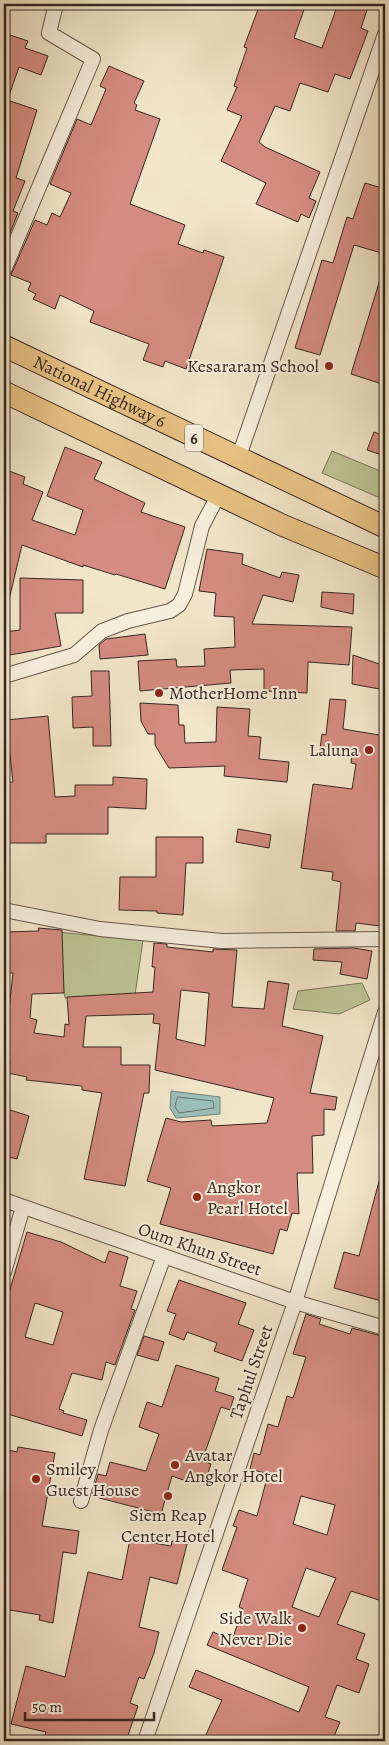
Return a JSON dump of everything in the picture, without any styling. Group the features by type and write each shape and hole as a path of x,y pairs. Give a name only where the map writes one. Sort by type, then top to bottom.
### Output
{"main road":[{"name":"National Highway 6","path":"4,346 238,459 308,489 328,501 385,527"},
{"name":"6","path":"4,392 322,543 385,568"}],"street":[{"path":"4,270 93,59 49,33 56,4"},
{"path":"238,459 385,34"},
{"path":"4,676 74,655 102,632 128,621 170,611 179,605 185,594 202,526 219,494"},
{"path":"4,910 100,929 222,941 385,939"},
{"name":"Taphul Street","path":"145,1741 295,1302 385,1012"},
{"name":"Oum Khun Street","path":"4,1200 295,1302 385,1328"},
{"path":"4,1272 23,1206"},
{"path":"81,1500 101,1430 164,1256"}],"green space":[{"path":"332,451 385,473 385,500 322,473"},
{"path":"56,932 143,940 135,995 65,998"},
{"path":"362,983 370,1000 339,1014 293,1009 298,991"}],"water":[{"path":"171,1091 220,1097 220,1114 176,1118 170,1108"}],"building":[{"path":"260,4 306,4 294,38 322,48 338,4 369,4 361,28 368,31 350,79 335,74 328,92 300,83 290,111 275,106 259,142 265,147 320,172 309,198 316,201 309,218 301,214 298,222 256,204 266,183 221,161 242,116 227,110 237,87 234,86 247,48 244,47"},
{"path":"4,33 28,41 25,48 48,56 41,75 19,67 6,104 4,103"},
{"path":"109,66 144,81 134,103 137,105 135,110 160,119 130,204 185,225 178,244 203,253 204,250 224,257 186,369 165,361 163,367 143,360 149,344 90,322 94,311 60,295 55,309 33,299 36,294 28,290 31,283 11,275 35,220 47,225 52,213 60,217 71,193 50,184 77,119 91,125 106,89 100,86"},
{"path":"10,101 37,110 16,178 25,181 13,211 18,213 4,248 4,119"},
{"path":"365,183 385,189 385,254 354,245 320,355 295,348 322,260 333,263 347,217 353,219"},
{"path":"382,273 385,273 385,385 351,374"},
{"path":"374,432 385,436 385,456 367,450"},
{"path":"65,447 102,462 94,479 145,503 141,512 185,527 165,589 83,565 83,567 22,545 9,600 4,599 4,469 25,477 23,484 43,492 32,520 75,535 83,510 47,496"},
{"path":"207,549 243,554 242,564 280,578 282,572 299,575 293,602 263,595 252,624 352,627 349,665 308,662 307,693 264,691 264,669 230,670 231,683 140,691 138,661 176,659 177,667 205,666 204,649 235,647 234,617 214,616 216,593 199,591"},
{"path":"20,578 83,580 83,613 55,613 61,646 4,656 4,632 20,630"},
{"path":"322,592 354,594 353,614 321,607"},
{"path":"145,634 148,655 100,659 99,645 106,639"},
{"path":"353,655 385,666 385,690 352,684"},
{"path":"91,671 109,671 111,746 93,746 93,727 73,728 72,697 92,696"},
{"path":"330,699 346,700 343,729 385,736 385,824 380,852 385,853 385,888 380,926 356,923 355,931 336,931 341,882 332,880 333,872 301,868 313,784 352,789 356,764 351,763 352,755 320,749 322,734 326,735"},
{"path":"140,703 178,705 179,725 184,725 185,743 216,742 217,707 250,709 248,736 261,737 259,759 289,762 287,782 224,776 225,766 169,768 155,745 155,734 148,734 141,721"},
{"path":"48,716 55,797 75,796 75,785 113,785 113,777 147,779 146,809 108,807 108,834 46,834 46,843 4,843 4,808 8,809 8,782 13,782 6,720"},
{"path":"238,829 271,835 269,848 236,842"},
{"path":"156,837 203,837 203,863 186,863 183,915 157,913 157,911 119,910 120,877 156,877"},
{"path":"38,928 62,930 64,993 32,994 30,1018 37,1020 34,1033 64,1037 65,1024 69,1025 67,997 153,992 155,967 152,967 154,943 167,944 167,947 213,952 213,949 237,950 232,1007 264,1009 268,981 289,984 282,1026 323,1036 310,1093 337,1097 335,1110 324,1109 324,1135 312,1136 313,1173 297,1173 299,1214 292,1213 287,1231 280,1229 273,1254 160,1224 171,1188 147,1181 166,1118 181,1122 211,1120 212,1126 267,1123 274,1098 155,1070 160,1024 153,1023 154,1014 86,1016 83,1047 121,1047 121,1065 150,1065 149,1093 144,1093 125,1186 84,1179 102,1093 82,1090 82,1086 26,1080 27,1077 8,1073 10,1062 4,1061 4,1008 9,1009 13,973 5,973 7,950 4,950 4,932 39,931","holes":["181,990 209,993 205,1046 176,1039"]},
{"path":"354,948 372,951 367,979 340,974 342,962 313,960 314,949"},
{"path":"4,1108 29,1116 17,1159 4,1156"},
{"path":"381,1174 385,1175 385,1302 334,1288 344,1252 359,1256"},
{"path":"27,1232 61,1242 105,1263 109,1251 128,1257 120,1286 137,1291 131,1309 135,1310 115,1365 106,1362 102,1380 72,1373 59,1409 64,1411 63,1413 87,1420 82,1436 4,1413 4,1295 8,1296","holes":["35,1303 63,1312 53,1345 25,1337"]},
{"path":"179,1280 246,1303 238,1324 254,1330 242,1361 214,1351 217,1343 187,1332 184,1340 169,1334 176,1314 167,1311"},
{"path":"306,1314 321,1319 319,1324 350,1334 352,1328 385,1337 385,1438 381,1451 385,1452 385,1602 351,1591 337,1624 365,1634 356,1659 369,1664 359,1693 337,1685 325,1717 340,1722 332,1741 203,1741 222,1700 189,1687 196,1670 299,1712 309,1687 207,1645 213,1632 232,1640 243,1609 239,1607 248,1579 222,1570 237,1527 233,1526 239,1510 257,1516 268,1474 250,1469 254,1453 260,1455 268,1424 278,1427 287,1396 293,1398 306,1357 293,1354","holes":["301,1496 335,1505 327,1535 293,1524","306,1568 336,1578 319,1617 292,1607"]},
{"path":"144,1336 164,1342 158,1361 137,1355"},
{"path":"176,1365 219,1378 215,1391 234,1397 230,1410 221,1407 202,1461 211,1464 204,1484 190,1479 189,1482 172,1476 161,1514 92,1496 98,1474 106,1476 110,1462 146,1471 159,1434 139,1427 147,1402 162,1407"},
{"path":"18,1447 55,1453 42,1526 79,1531 76,1554 63,1552 53,1623 39,1620 40,1615 4,1609 4,1449 17,1452"},
{"path":"130,1539 171,1546 172,1541 187,1544 177,1584 150,1577 139,1627 159,1632 154,1653 144,1679 139,1677 130,1703 138,1706 126,1741 43,1741 46,1732 11,1724 26,1666 65,1677 88,1572 122,1580"}],"place":[{"name":"Kesararam School","path":"329,366"},
{"name":"MotherHome Inn","path":"159,693"},
{"name":"Laluna","path":"369,750"},
{"name":"Angkor Pearl Hotel","path":"197,1197"},
{"name":"Avatar Angkor Hotel","path":"175,1465"},
{"name":"Smiley Guest House","path":"36,1479"},
{"name":"Siem Reap Center Hotel","path":"168,1496"},
{"name":"Side Walk Never Die","path":"302,1628"}]}
